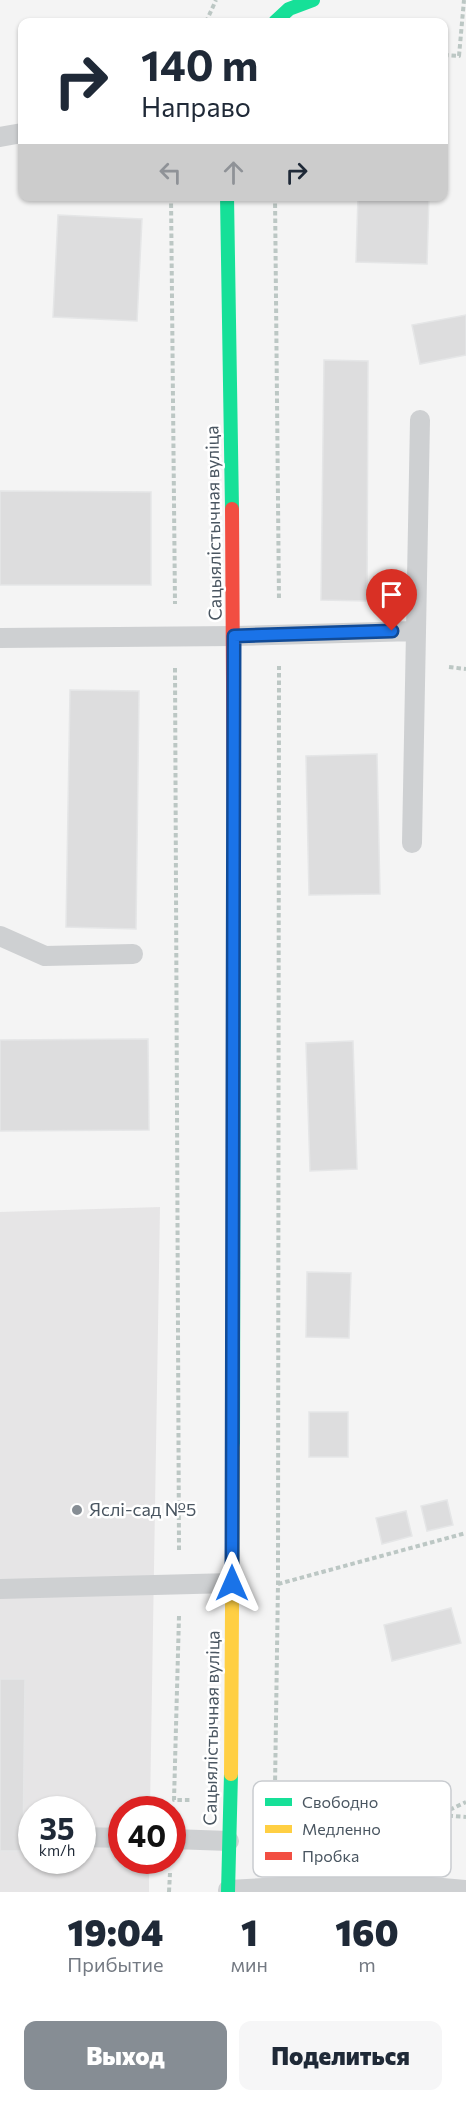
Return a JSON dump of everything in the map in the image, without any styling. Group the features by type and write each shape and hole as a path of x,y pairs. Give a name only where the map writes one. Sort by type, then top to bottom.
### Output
{"street":[{"path":"278,18 288,4 313,0"},
{"name":"Сацыялістычная вуліца","path":"227,201 234,636 232,1737 228,1891"}],"lane":[{"path":"0,137 18,134"},
{"path":"412,843 420,420"},
{"path":"0,639 415,631"},
{"path":"0,936 45,956 133,954"},
{"path":"0,1589 232,1583"},
{"path":"186,1839 229,1841"},
{"path":"228,1891 374,1882 466,1890"}],"path":[{"path":"208,18 216,0"},
{"path":"448,55 459,56 464,0"},
{"path":"171,201 180,1584 174,1800 253,1802"},
{"path":"274,1781 278,1584 279,635 275,201"},
{"path":"278,1584 466,1533"},
{"path":"451,1809 466,1802"},
{"path":"451,1815 466,1817"},
{"path":"170,1874 170,1892"},
{"path":"273,1877 273,1888"}],"shaded area":[{"name":"Яслі-сад №5","path":"160,1207 150,1796 108,1796 108,1874 149,1874 149,1892 0,1892 0,1212"}],"building":[{"path":"358,201 429,201 427,264 356,262"},
{"path":"58,215 142,219 137,321 53,317"},
{"path":"466,315 466,355 420,364 412,325"},
{"path":"324,360 368,361 367,601 321,600"},
{"path":"0,491 151,492 151,585 0,585"},
{"path":"70,690 139,691 136,929 66,927"},
{"path":"377,754 380,894 309,895 306,756"},
{"path":"148,1039 149,1130 0,1131 0,1040"},
{"path":"353,1041 357,1169 310,1171 306,1043"},
{"path":"307,1272 351,1273 349,1338 306,1337"},
{"path":"309,1412 348,1412 348,1457 309,1457"},
{"path":"447,1500 453,1525 427,1531 421,1506"},
{"path":"406,1511 412,1536 382,1544 376,1518"},
{"path":"451,1608 461,1643 392,1661 384,1625"},
{"path":"0,1679 25,1679 24,1796 18,1796 18,1851 0,1851"}],"traffic: fast":[{"path":"279,18 289,9 313,0"},
{"path":"227,201 232,509"},
{"path":"233,1447 234,854"},
{"path":"228,1892 231,1774"}],"traffic: slow":[{"path":"231,1774 233,1447"}],"traffic: jam":[{"path":"232,509 234,854"}],"place":[{"name":"Яслі-сад №5","path":"77,1510"}],"route":[{"path":"232,1583 234,636 392,631"}]}
